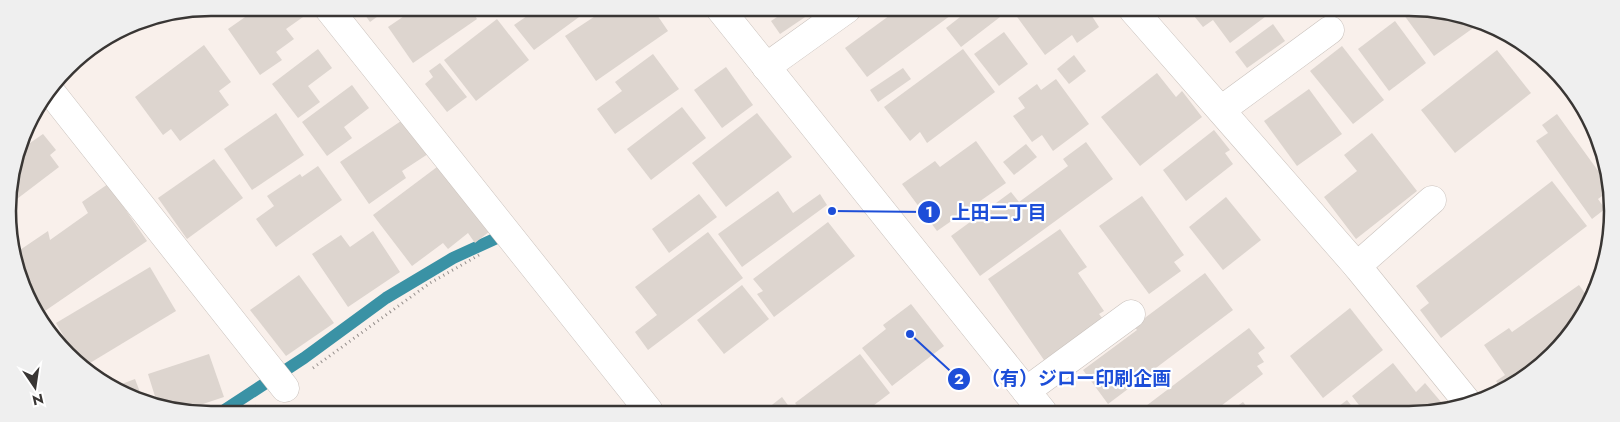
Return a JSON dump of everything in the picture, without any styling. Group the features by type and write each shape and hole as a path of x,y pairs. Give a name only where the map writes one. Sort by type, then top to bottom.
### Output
{"street":[{"path":"334,16 644,406"},
{"path":"726,16 1038,406"},
{"path":"766,67 838,16"},
{"path":"1138,16 1358,266 1464,398"},
{"path":"1220,110 1330,30"},
{"path":"54,96 285,388"},
{"path":"1358,266 1432,200"},
{"path":"1026,391 1131,314"}],"path":[{"path":"285,388 430,283 471,259 512,239"}],"building":[{"path":"247,16 304,16 286,29 294,39 276,52 282,60 260,75 228,29"},
{"path":"366,16 378,16 370,22"},
{"path":"404,16 475,16 477,19 413,63 388,27"},
{"path":"527,16 580,16 534,50 514,25"},
{"path":"595,16 658,16 668,31 596,81 565,36"},
{"path":"778,16 807,16 780,34 771,21"},
{"path":"889,16 950,16 867,77 845,48"},
{"path":"961,16 1000,17 961,47 946,28"},
{"path":"1016,16 1092,16 1099,27 1077,43 1072,35 1045,55"},
{"path":"1194,16 1266,16 1230,43 1213,20 1203,27"},
{"path":"1405,16 1447,20 1474,28 1434,56"},
{"path":"497,19 529,60 476,101 444,60"},
{"path":"1395,21 1426,63 1389,91 1358,49"},
{"path":"1273,24 1285,41 1247,68 1235,52"},
{"path":"1004,32 1028,64 999,86 974,54"},
{"path":"204,45 231,82 219,91 229,105 180,141 171,129 163,135 135,97"},
{"path":"1342,46 1384,100 1353,124 1310,71"},
{"path":"318,49 332,68 308,86 320,102 298,118 272,84"},
{"path":"963,49 995,92 927,143 920,132 910,141 884,107"},
{"path":"1497,50 1531,93 1455,153 1421,110"},
{"path":"653,54 679,89 615,134 597,109 622,91 615,82"},
{"path":"1074,55 1086,71 1069,84 1057,69"},
{"path":"440,63 467,97 447,112 425,84 433,77 429,71"},
{"path":"726,67 753,105 722,128 694,90"},
{"path":"903,68 911,79 878,102 870,90"},
{"path":"1157,73 1176,97 1182,91 1202,117 1140,166 1101,117"},
{"path":"1056,79 1089,124 1053,151 1042,135 1032,142 1013,116 1025,108 1018,98 1037,84 1041,90"},
{"path":"352,85 369,108 344,127 352,138 327,156 302,122"},
{"path":"1309,89 1342,134 1297,166 1264,121"},
{"path":"682,107 706,138 651,180 627,149"},
{"path":"276,113 304,155 252,190 224,149"},
{"path":"757,113 792,157 726,207 692,163"},
{"path":"1557,114 1600,174 1603,196 1598,199 1604,210 1592,219 1536,141 1548,133 1542,125"},
{"path":"407,117 431,152 402,171 406,178 369,204 340,162"},
{"path":"1214,130 1230,150 1225,153 1233,164 1186,201 1163,170"},
{"path":"1372,133 1417,191 1356,239 1324,197 1357,171 1344,155"},
{"path":"43,134 56,150 50,155 59,167 17,199 20,173 30,143"},
{"path":"976,141 1006,183 937,231 902,184 935,161 940,167"},
{"path":"1086,142 1113,179 980,276 951,236 1011,192 1019,202 1068,166 1063,159"},
{"path":"1026,144 1037,157 1014,175 1003,162"},
{"path":"214,159 243,198 187,239 158,198"},
{"path":"445,161 495,227 475,243 468,233 448,249 443,243 412,266 373,215"},
{"path":"318,166 342,200 276,247 256,219 274,206 267,196 300,174 302,177"},
{"path":"1552,181 1587,226 1441,338 1420,310 1429,303 1416,286"},
{"path":"108,184 147,241 44,311 31,286 20,250 48,231 50,240 88,213 82,202"},
{"path":"778,191 793,213 820,194 827,205 742,267 718,234"},
{"path":"699,194 717,217 669,253 652,229"},
{"path":"1142,196 1184,255 1174,262 1181,271 1149,294 1099,226"},
{"path":"1226,197 1261,240 1223,270 1189,227"},
{"path":"828,222 855,256 774,317 757,294 763,291 753,279"},
{"path":"1060,229 1087,267 1078,273 1104,311 1099,314 1103,319 1044,360 988,279"},
{"path":"373,231 400,272 348,307 312,254 341,235 350,247"},
{"path":"708,232 743,278 648,350 635,332 657,315 635,287"},
{"path":"150,267 176,311 89,363 73,349 56,323"},
{"path":"1205,273 1233,310 1108,404 1083,370 1137,330 1134,326"},
{"path":"299,275 334,323 286,356 250,310"},
{"path":"742,285 769,319 724,354 697,320"},
{"path":"1579,285 1585,294 1564,330 1547,349 1528,366 1498,384 1496,381 1505,375 1484,345 1509,328 1512,332"},
{"path":"911,304 944,346 892,386 862,348 886,329 883,325"},
{"path":"1350,308 1383,350 1323,398 1290,356"},
{"path":"1249,328 1265,348 1258,353 1264,362 1257,366 1263,374 1221,406 1146,406"},
{"path":"209,354 224,397 200,405 161,399 155,397 148,374"},
{"path":"860,354 890,393 873,406 797,406 795,403"},
{"path":"1393,363 1416,392 1425,383 1442,403 1409,406 1360,406 1352,396"},
{"path":"135,379 140,392 136,391 121,384"},
{"path":"782,397 789,406 771,406"},
{"path":"1347,400 1352,406 1339,406"},
{"path":"1243,402 1246,406 1237,406"}],"waterway":[{"path":"231,406 304,358 386,298 453,258 499,237"}],"place":[{"name":"上田二丁目","path":"832,211"},
{"name":"（有）ジロー印刷企画","path":"910,334"}]}
